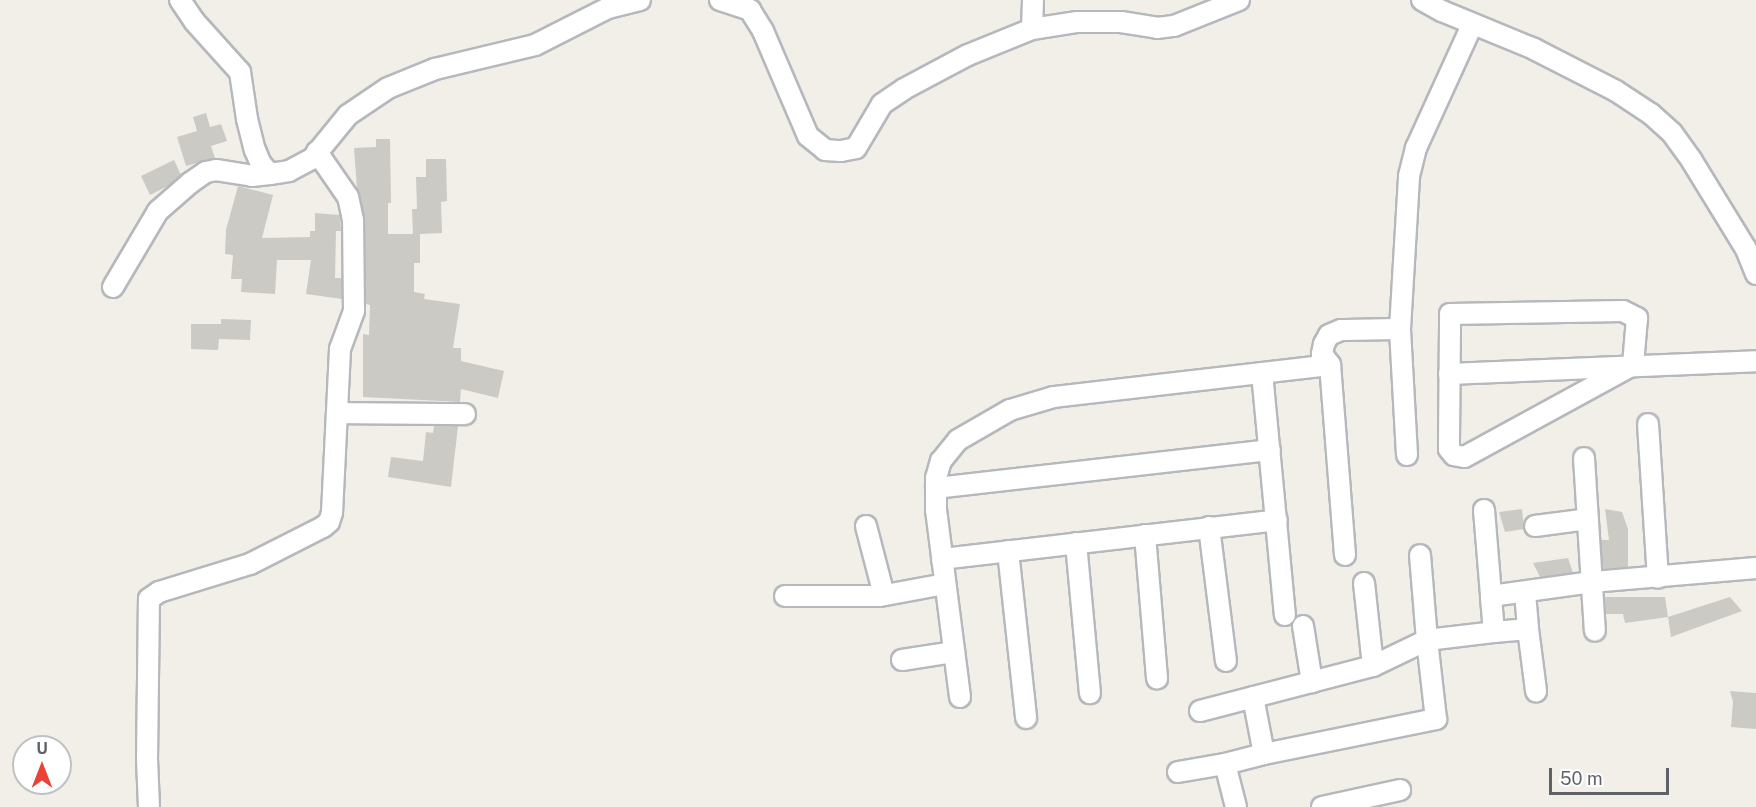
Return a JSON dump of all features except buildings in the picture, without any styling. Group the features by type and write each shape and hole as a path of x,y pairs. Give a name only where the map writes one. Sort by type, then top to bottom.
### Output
{"street":[{"path":"180,0 200,28 240,72 247,119 255,150 261,164 270,174"},
{"path":"114,287 158,211 206,172 216,170 252,176 289,171 312,159 348,115 388,88 435,69 535,45 608,8 640,0"},
{"path":"720,0 750,10 763,31 808,136 825,150 841,151 856,148 882,104 904,89 968,56 1032,29 1077,22 1120,22 1157,28 1174,26 1239,0"},
{"path":"1032,29 1033,0"},
{"path":"1422,0 1472,25 1534,49 1616,91 1672,133 1692,161 1746,249 1756,274"},
{"path":"1407,455 1400,329 1409,176 1416,148 1472,25"},
{"path":"149,807 147,604 159,592 250,564 329,522 339,413 340,349 352,319 354,303 353,213 348,197 317,152"},
{"path":"1631,312 1637,318 1633,365 1464,457 1454,455 1449,449 1450,315 1631,312"},
{"path":"1345,555 1330,365 1322,354 1329,335 1341,330 1400,329"},
{"path":"1449,374 1756,361"},
{"path":"960,697 942,559 936,488 941,461 948,449 958,440 1010,410 1054,397 1330,365"},
{"path":"1262,373 1285,615"},
{"path":"339,413 465,414"},
{"path":"1648,424 1658,578"},
{"path":"936,488 1270,450"},
{"path":"1584,458 1595,631"},
{"path":"1484,510 1494,632"},
{"path":"1535,526 1588,519"},
{"path":"942,559 1277,520"},
{"path":"866,526 884,595"},
{"path":"1209,527 1226,661"},
{"path":"1144,535 1157,678"},
{"path":"1076,543 1090,693"},
{"path":"1008,551 1026,718"},
{"path":"1178,772 1436,719 1426,640 1420,555"},
{"path":"1491,596 1592,582 1756,568"},
{"path":"1364,583 1373,666"},
{"path":"785,596 851,598 884,595 945,584"},
{"path":"1525,593 1536,691"},
{"path":"1303,626 1312,682"},
{"path":"1200,711 1373,666 1426,640 1528,629"},
{"path":"902,660 954,652"},
{"path":"1253,697 1264,754"},
{"path":"1225,764 1236,807"},
{"path":"1326,806 1400,790"}]}
